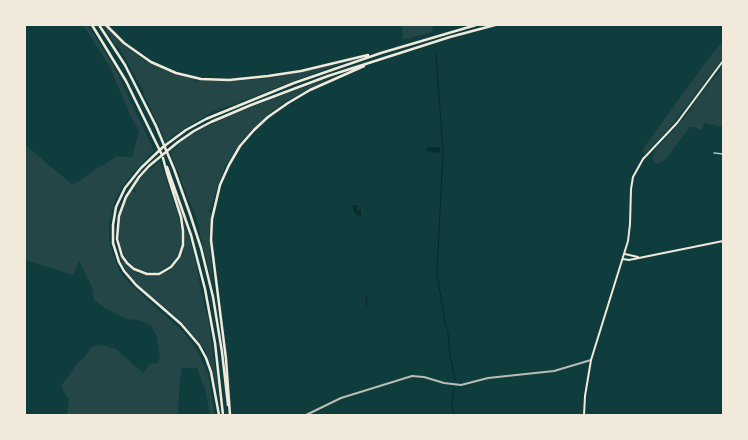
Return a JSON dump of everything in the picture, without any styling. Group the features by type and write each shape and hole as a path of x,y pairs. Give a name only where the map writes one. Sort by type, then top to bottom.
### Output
{"highway":[{"path":"92,25 126,81 163,158 185,216 205,289 217,355 223,415"},
{"path":"99,25 125,65 156,126 174,169 190,214 205,264 214,303 222,352 229,415"},
{"path":"106,25 124,43 151,62 176,73 208,79 243,79 285,74 381,53"},
{"path":"219,415 211,372 208,362 199,345 181,324 131,280 119,262 114,248 112,225 116,207 125,188 148,161 177,136 196,124 219,113 288,85 381,53 476,25"},
{"path":"163,158 181,217 183,244 179,257 173,265 162,272 152,275 139,272 127,263 119,248 117,233 118,219 124,202 135,183 149,166 178,142 203,126 251,105 328,76 450,37 495,25"},
{"path":"229,415 226,359 211,240 214,206 224,175 240,146 268,117 292,100 320,85 376,61"}],"main road":[{"path":"584,415 585,396 591,360 625,254 630,230 631,189 636,172 643,159 677,123 723,61"},
{"path":"623,259 629,260 723,242"},
{"path":"625,254 639,257"}],"street":[{"path":"714,153 723,154"},
{"path":"306,415 341,398 412,376 461,385 488,378 546,373 591,360"}],"shaded area":[{"path":"83,25 88,25 116,70 154,151 133,173 115,200 109,224 109,241 113,254 119,270 128,282 182,331 198,351 208,375 215,415 210,415 205,389 197,368 182,368 178,415 67,415 69,399 61,386 77,364 85,357 91,347 102,345 116,349 143,373 150,364 158,363 160,358 157,337 151,326 141,321 122,317 103,307 94,300 92,287 79,261 73,275 25,260 25,145 73,185 117,156 132,157 139,131 130,115 110,67"},
{"path":"102,25 104,25 126,47 145,60 166,71 195,79 196,83 199,80 233,81 268,78 340,64 214,111 182,130 166,142 144,92 119,47 117,47"},
{"path":"402,25 432,25 433,32 403,40"},
{"path":"723,42 723,58 672,125 645,154 642,151 648,142 711,55"},
{"path":"723,67 723,127 704,123 702,131 695,127 690,127 665,160 656,164 652,159 656,149 685,117 700,95"},
{"path":"330,77 283,103 266,116 243,139 226,165 217,187 211,209 208,210 211,213 209,234 213,285 200,235 199,225 170,152 179,145 178,143 199,130 233,114"},
{"path":"428,147 438,147 441,149 439,153 427,151 426,149"},
{"path":"160,161 179,219 181,243 178,254 172,264 158,272 149,272 136,268 127,260 120,245 119,222 131,191 136,193 137,191 134,188 137,182 150,168 151,169"},
{"path":"352,205 357,205 357,210 361,210 361,218 354,212"},
{"path":"179,206 190,239 208,317 219,397 212,369 205,350 181,321 134,281 124,267 117,248 124,262 138,274 157,276 171,270 180,259 185,242 184,224"}],"waterway":[{"path":"436,54 443,151 437,274 455,380"},
{"path":"366,296 367,306"},
{"path":"453,415 452,401 454,388"}]}
